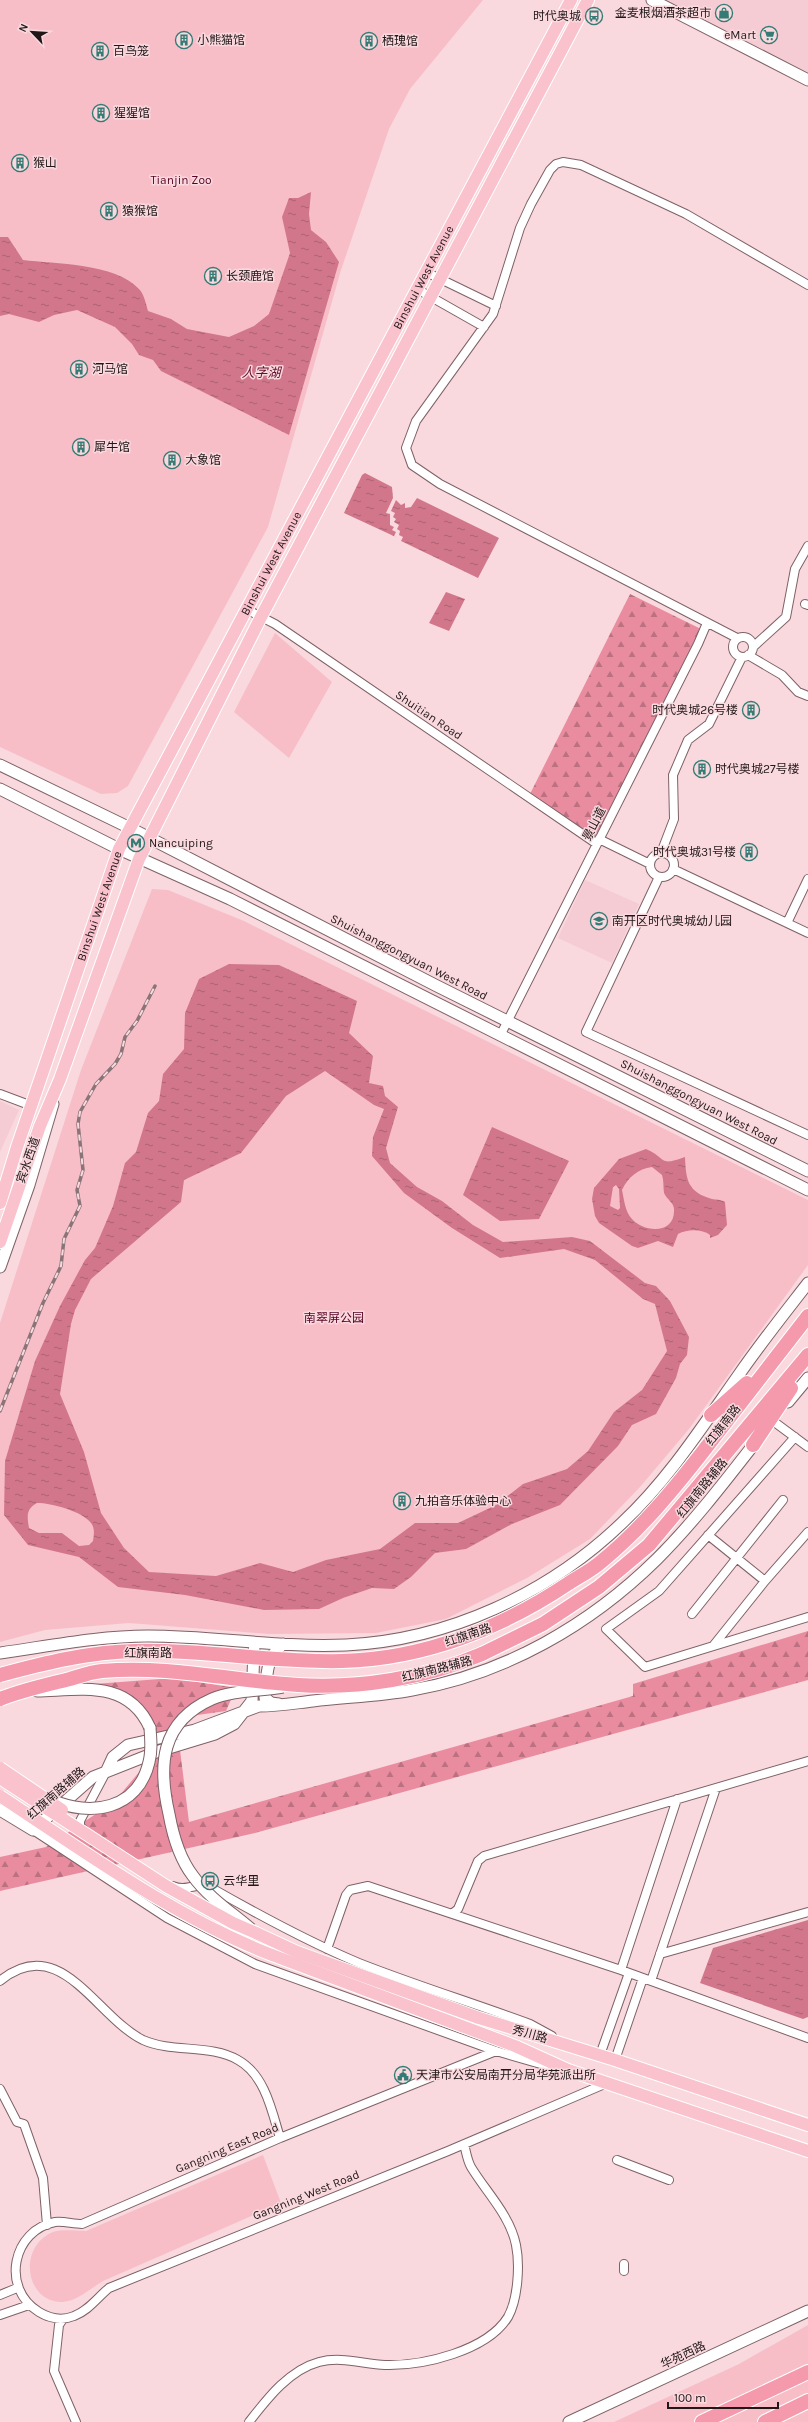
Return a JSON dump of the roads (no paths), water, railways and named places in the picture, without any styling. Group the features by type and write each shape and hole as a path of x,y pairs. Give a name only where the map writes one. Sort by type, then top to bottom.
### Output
{"highway":[{"name":"红旗南路","path":"0,1675 60,1659 135,1651 273,1660 344,1661 386,1657 421,1650 484,1630 541,1602 601,1562 642,1525 705,1449 808,1316"},
{"path":"711,1415 777,1356"},
{"name":"红旗南路","path":"0,1699 18,1692 102,1671 182,1672 299,1685 380,1681 433,1671 482,1654 544,1624 593,1591 648,1545 808,1356"},
{"path":"753,1445 792,1387 794,1374"},
{"path":"702,2422 808,2372"},
{"path":"765,2422 808,2401"}],"main road":[{"name":"Binshui West Avenue","path":"17,1147 120,849 130,828 571,0"},
{"name":"Binshui West Avenue","path":"60,1079 139,858 261,617 432,297 588,0"},
{"path":"652,0 808,80"},
{"name":"Shuishanggongyuan West Road","path":"0,765 130,828 286,910 808,1171"},
{"path":"0,789 120,849 230,899 501,1034 808,1190"},
{"path":"0,1267 48,1126 60,1079"},
{"name":"宾水西道","path":"0,1242 30,1156 60,1079"},
{"path":"0,1183 17,1147"},
{"name":"宾水西道","path":"0,1203 17,1147"},
{"path":"0,1653 114,1636 151,1636 283,1644 348,1645 407,1638 447,1627 519,1596 579,1560 624,1522 668,1472 711,1415 739,1374 808,1284"},
{"name":"红旗南路辅路","path":"0,1810 33,1830 93,1777 107,1770 113,1757 128,1745 195,1730 259,1706 283,1705 412,1690 452,1681 500,1665 548,1642 612,1598 656,1560 690,1524 808,1378"},
{"path":"107,1770 121,1767 159,1751 215,1734 234,1724 252,1701 256,1652 245,1642"},
{"path":"283,1644 272,1653 268,1666 265,1698 271,1703 283,1705"},
{"path":"256,1933 202,1887 186,1867 176,1842 165,1797 162,1778 163,1758 174,1730 192,1710 203,1704 224,1696 299,1685"},
{"path":"18,1692 84,1689 113,1692 134,1705 144,1715 150,1728 150,1756 146,1772 142,1781 119,1802 104,1808 81,1809 40,1795"},
{"path":"0,1762 40,1795 102,1838 128,1861"},
{"path":"0,1768 18,1778"},
{"path":"0,1778 166,1886 233,1923 256,1933"},
{"name":"秀川路","path":"0,1796 166,1904 240,1942 521,2048 568,2070 808,2151"},
{"name":"秀川路","path":"256,1933 297,1952 510,2029 600,2055 808,2125"},
{"name":"华苑西路","path":"569,2422 808,2311"}],"street":[{"path":"737,638 440,484 412,465 406,448 416,421 484,327 496,306 520,228 531,204 550,170 563,162 580,165 686,214 808,285"},
{"path":"426,272 496,306"},
{"path":"417,289 484,327"},
{"path":"661,853 672,857 674,869 669,875 659,876 652,872 650,864 654,857 661,853 674,819 673,775 688,740 709,724 745,656 786,617 795,569 808,546"},
{"name":"Shuitian Road","path":"246,609 275,624 598,842 650,864"},
{"name":"景山道","path":"501,1034 698,644 707,623"},
{"path":"753,647 749,638 743,636 737,638 733,644 733,651 782,675 798,692 808,696"},
{"path":"674,869 808,933"},
{"path":"659,876 586,1032 808,1135"},
{"path":"787,923 808,879"},
{"path":"0,1094 32,1106"},
{"path":"773,1421 808,1447"},
{"path":"795,1437 659,1591 606,1629 644,1667 808,1617"},
{"path":"692,1614 783,1500"},
{"path":"713,1646 808,1532"},
{"path":"708,1535 765,1582"},
{"path":"453,1914 458,1909 478,1861 484,1856 808,1761"},
{"path":"107,1770 80,1821 81,1828 170,1885 181,1889 197,1884 208,1886 276,1925 327,1949 360,1963 530,2024 565,2044"},
{"path":"615,2060 647,1979 660,1954 716,1788"},
{"path":"620,1970 677,1799"},
{"path":"33,1830 167,1918 234,1954 331,1993 496,2051 538,2064 568,2070"},
{"path":"327,1949 346,1895 358,1887 368,1886 647,1979 808,2038"},
{"path":"660,1954 808,1912"},
{"path":"0,1981 8,1974 30,1967 58,1969 72,1978 127,2030 145,2040 220,2054 238,2060 254,2073 267,2095 280,2138"},
{"path":"600,2055 629,1973"},
{"name":"Gangning East Road","path":"47,2224 56,2222 82,2224 280,2138 496,2051"},
{"name":"Gangning West Road","path":"63,2319 86,2310 109,2288 464,2144 608,2083"},
{"path":"0,2089 17,2122 24,2124 43,2178 47,2224 36,2230 27,2240 20,2253 15,2266 17,2288 21,2298 29,2305 44,2315 63,2319 59,2325 54,2371 76,2422"},
{"path":"249,2422 262,2405 290,2376 319,2362 346,2359 386,2365 456,2354 485,2340 508,2316 518,2282 516,2244 498,2205 470,2166 464,2144"},
{"path":"617,2160 669,2180"},
{"path":"0,2294 17,2288"},
{"path":"0,2315 29,2305"}],"water":[{"name":"人字湖","path":"311,192 309,214 311,230 326,242 339,262 289,435 161,371 153,360 139,355 132,344 115,327 77,310 54,315 39,322 9,314 0,316 0,237 8,237 23,260 84,266 115,274 128,280 141,291 148,311 171,319 187,329 229,337 254,326 269,314 290,253 282,217 289,198 298,198"},
{"path":"365,473 392,487 393,498 386,513 390,514 390,525 394,527 392,530 396,532 394,536 398,538 344,513 362,475"},
{"path":"417,498 499,538 478,578 401,541 403,537 399,535 400,531 397,529 399,525 394,522 396,519 393,517 395,513 391,511 396,500 401,505 405,503 405,508 411,507"},
{"path":"446,592 465,599 449,631 429,623"},
{"path":"229,964 279,965 357,1001 349,1033 373,1056 369,1083 383,1086 385,1096 398,1107 386,1148 390,1163 417,1187 442,1201 473,1225 503,1242 572,1237 590,1241 645,1283 656,1286 670,1301 689,1337 687,1355 680,1364 676,1378 656,1414 632,1425 618,1446 560,1505 512,1524 466,1549 435,1553 411,1577 394,1589 372,1588 343,1598 319,1609 264,1610 185,1595 118,1587 79,1557 28,1545 4,1515 5,1461 35,1361 60,1306 85,1260 95,1248 113,1206 125,1163 136,1152 148,1113 159,1101 163,1074 184,1049 185,1013 199,979","holes":["325,1071 374,1105 384,1109 373,1137 372,1156 404,1193 452,1228 500,1258 564,1249 595,1260 643,1299 655,1304 667,1351 642,1390 614,1412 588,1451 567,1469 523,1484 496,1505 458,1523 415,1523 380,1549 326,1560 293,1572 260,1563 216,1576 149,1572 124,1548 101,1513 84,1452 60,1394 71,1324 75,1310 91,1279 181,1202 184,1180 241,1153 286,1096","37,1503 50,1504 66,1508 87,1519 93,1527 93,1541 89,1545 79,1546 62,1533 39,1533 29,1528 28,1513 33,1505"]},
{"path":"492,1127 569,1161 539,1219 500,1221 463,1195"},
{"path":"646,1149 666,1161 685,1157 687,1178 697,1193 725,1202 727,1225 718,1235 710,1238 710,1235 707,1233 699,1231 682,1232 678,1234 673,1247 658,1241 638,1248 632,1246 599,1223 595,1216 592,1199 594,1188 619,1159","holes":["652,1167 662,1175 664,1193 674,1208 673,1219 669,1224 664,1228 657,1229 643,1227 632,1219 626,1209 622,1190 627,1181 634,1174","616,1185 619,1189 620,1208 618,1210 610,1206 613,1187"]},
{"path":"808,1920 808,2017 803,2019 700,1983 713,1948"}],"railway":[{"path":"0,1411 43,1303 61,1266 64,1239 80,1206 77,1190 83,1170 78,1124 80,1112 96,1084 115,1064 121,1054 125,1037 137,1021 155,986"}],"place":[{"name":"金麦根烟酒茶超市","path":"724,13"},
{"name":"时代奥城","path":"594,16"},
{"name":"eMart","path":"769,35"},
{"name":"小熊猫馆","path":"184,40"},
{"name":"栖瑰馆","path":"369,41"},
{"name":"百鸟笼","path":"100,51"},
{"name":"猩猩馆","path":"101,113"},
{"name":"猴山","path":"20,163"},
{"name":"猿猴馆","path":"109,211"},
{"name":"长颈鹿馆","path":"213,276"},
{"name":"河马馆","path":"79,369"},
{"name":"犀牛馆","path":"81,447"},
{"name":"大象馆","path":"172,460"},
{"name":"时代奥城26号楼","path":"751,710"},
{"name":"时代奥城27号楼","path":"702,769"},
{"name":"Nancuiping","path":"136,843"},
{"name":"时代奥城31号楼","path":"749,852"},
{"name":"南开区时代奥城幼儿园","path":"599,921"},
{"name":"九拍音乐体验中心","path":"402,1501"},
{"name":"云华里","path":"210,1881"},
{"name":"天津市公安局南开分局华苑派出所","path":"403,2075"}],"park label":[{"name":"Tianjin Zoo","path":"181,180"},
{"name":"南翠屏公园","path":"334,1318"}]}
